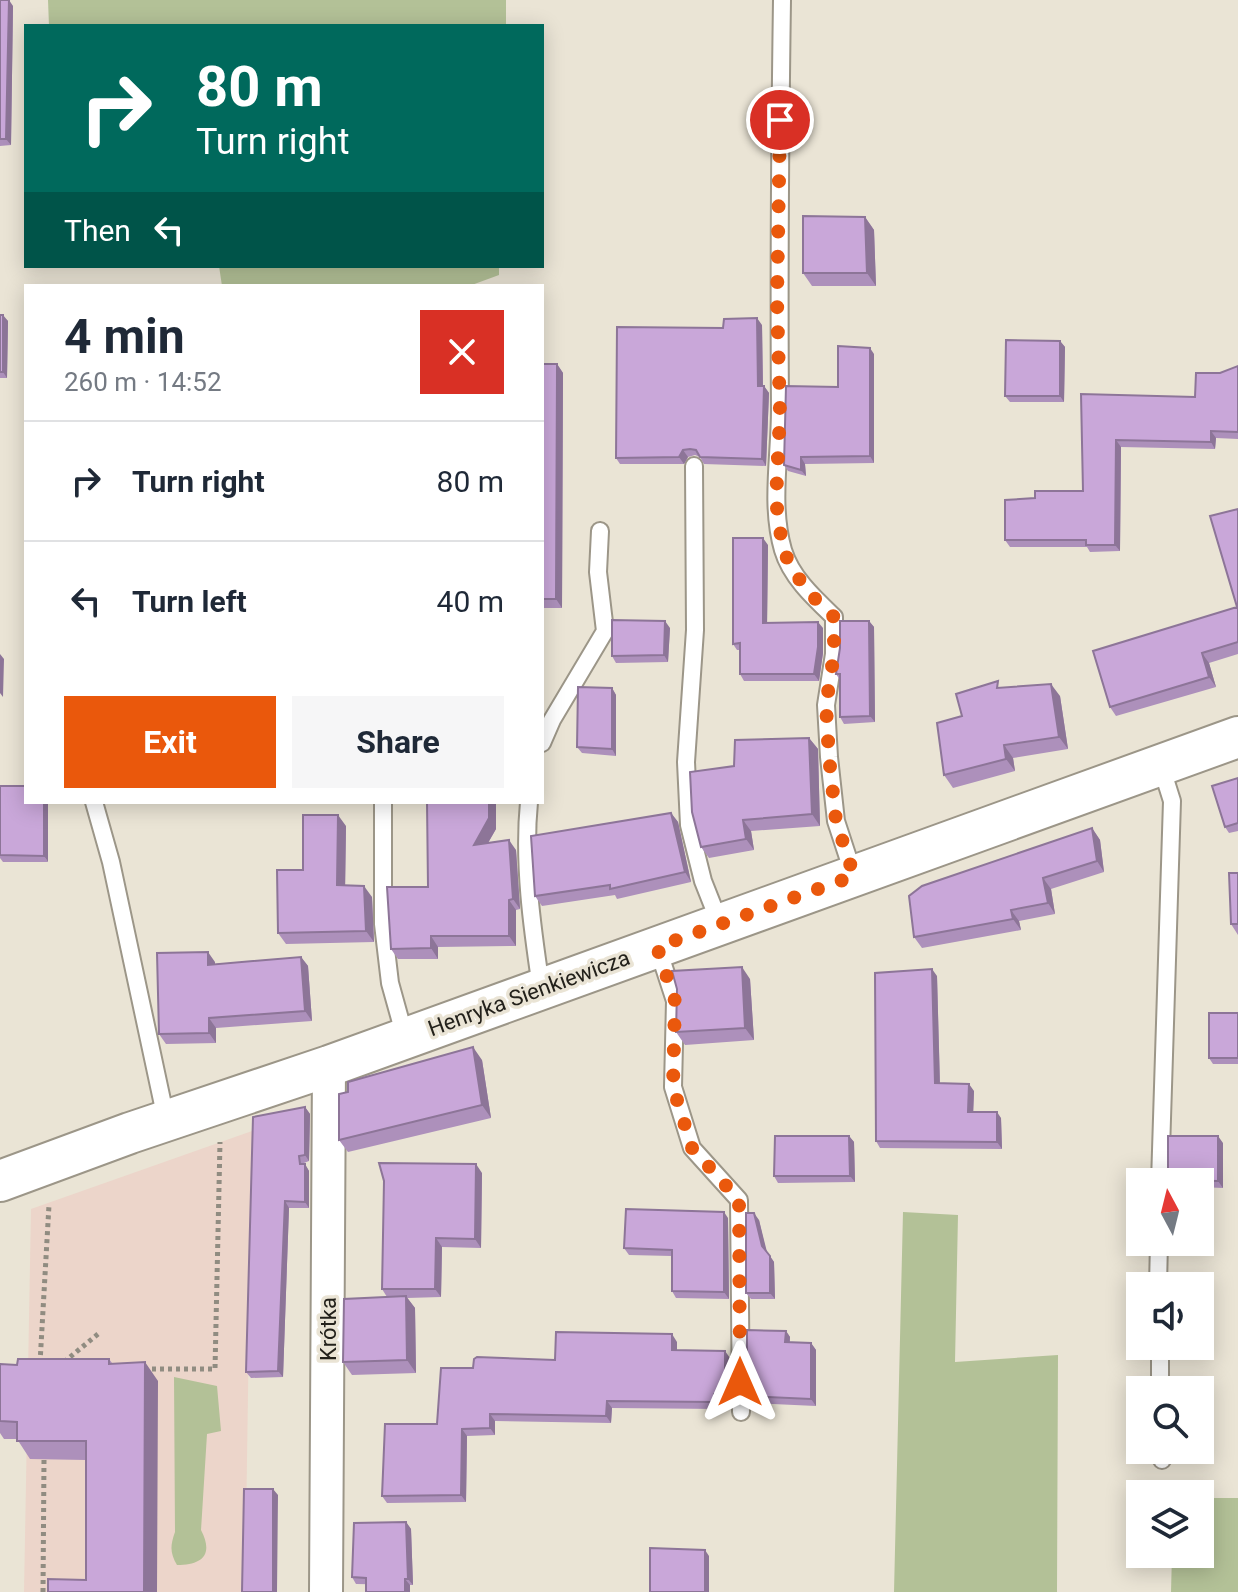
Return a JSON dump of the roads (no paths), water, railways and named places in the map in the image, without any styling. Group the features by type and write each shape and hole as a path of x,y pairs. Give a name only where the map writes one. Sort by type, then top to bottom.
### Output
{"street":[{"name":"Henryka Sienkiewicza","path":"0,1181 329,1066 1238,737"},
{"name":"Krótka","path":"326,1592 329,1066"}],"lane":[{"path":"782,0 777,301 780,413 776,501 783,551 805,589 834,617 834,654 826,705 829,757 836,821 854,876"},
{"path":"694,466 695,630 686,762 689,825 703,881 720,924"},
{"path":"544,738 605,631 598,572 600,531"},
{"path":"1160,764 1172,801 1160,1168"},
{"path":"95,804 111,862 166,1121"},
{"path":"383,804 383,924 390,983 406,1038"},
{"path":"529,804 527,823 533,934 541,989"},
{"path":"657,947 675,1001 673,1087 692,1148 739,1200 741,1412"}]}
